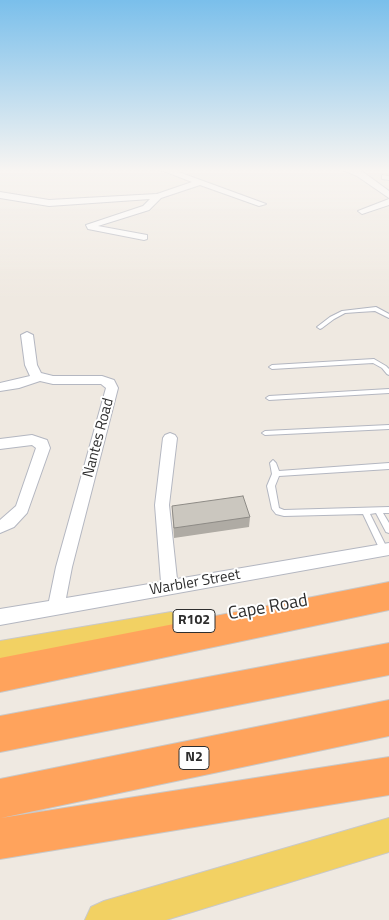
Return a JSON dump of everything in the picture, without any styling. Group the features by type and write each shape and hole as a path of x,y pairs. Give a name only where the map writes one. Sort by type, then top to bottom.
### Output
{"highway":[{"path":"0,675 389,596"},
{"path":"0,734 389,658"},
{"name":"N2","path":"0,799 389,718"},
{"path":"0,839 389,776"}],"main road":[{"name":"Cape Road","path":"0,655 389,587"},
{"path":"104,920 389,836"}],"street":[{"path":"130,213 91,225 91,228 144,237"},
{"path":"0,387 24,383 39,377 34,373 31,364 27,335"},
{"name":"Nantes Road","path":"39,377 53,380 102,380 110,383 112,388 64,568 56,607"},
{"path":"170,438 162,505 170,587"},
{"path":"0,444 32,440 42,443 43,448 22,509 9,523 0,527"},
{"name":"Warbler Street","path":"0,616 386,549"}],"lane":[{"path":"320,327 344,312 376,309 388,314"},
{"path":"272,367 374,361 384,366 389,373"},
{"path":"269,398 389,391"},
{"path":"265,433 389,427"},
{"path":"273,463 276,474 271,486 276,508 279,512 389,510"},
{"path":"276,474 389,466"},
{"path":"378,510 389,530"},
{"path":"365,511 386,549"}],"building":[{"path":"243,496 250,517 174,528 172,506"}]}
